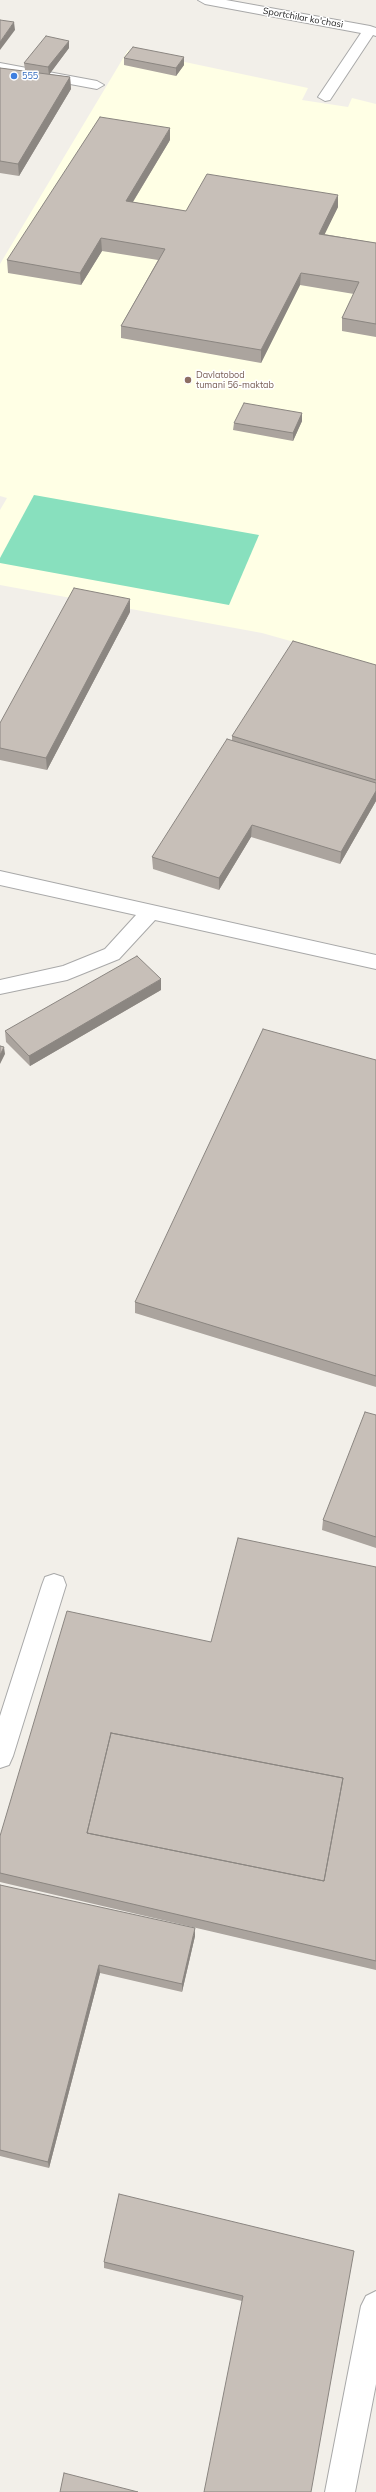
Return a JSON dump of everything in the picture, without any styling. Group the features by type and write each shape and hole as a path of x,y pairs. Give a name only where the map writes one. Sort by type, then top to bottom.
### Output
{"street":[{"name":"Sportchilar ko'chasi","path":"206,0 245,3 373,31"},
{"path":"325,97 373,31"},
{"path":"0,67 97,85"},
{"path":"0,878 376,962"},
{"path":"0,988 67,973 112,954 151,912"},
{"path":"0,1756 54,1585"},
{"path":"340,2492 376,2306"}],"shaded area":[{"name":"Davlatobod tumani 56-maktab","path":"128,50 308,88 302,100 348,107 352,98 376,104 376,665 262,633 0,585 0,510 7,498 0,496 0,264"}],"green space":[{"path":"34,495 259,535 229,605 0,563 0,558"}],"building":[{"path":"0,20 14,22 0,42"},
{"path":"46,36 69,41 48,67 24,63"},
{"path":"133,47 184,57 176,68 124,58"},
{"path":"0,68 70,77 18,164 0,161"},
{"path":"100,117 170,128 126,201 186,211 207,174 338,195 319,234 376,243 376,324 342,318 359,282 301,273 261,350 121,326 165,249 101,238 80,273 7,260"},
{"path":"244,403 302,413 293,433 234,423"},
{"path":"74,588 130,599 46,758 0,748 0,723"},
{"path":"293,641 376,665 376,780 232,736"},
{"path":"227,739 376,783 376,791 341,852 252,825 219,878 152,857"},
{"path":"137,956 161,979 29,1056 5,1031"},
{"path":"263,1029 376,1060 376,1376 135,1302"},
{"path":"0,1046 4,1047 0,1055"},
{"path":"365,1412 376,1415 376,1537 323,1520"},
{"path":"238,1538 376,1567 376,1961 0,1873 0,1836 67,1611 211,1642","holes":["111,1733 343,1778 324,1881 87,1833"]},
{"path":"111,1733 343,1778 324,1881 87,1833"},
{"path":"0,1885 195,1928 182,1984 99,1965 48,2162 0,2150"},
{"path":"119,2194 354,2251 311,2492 204,2492 243,2296 104,2262"},
{"path":"64,2473 138,2492 60,2492"}],"place":[{"name":"555","path":"14,76"},
{"name":"Davlatobod tumani 56-maktab","path":"188,380"}]}
